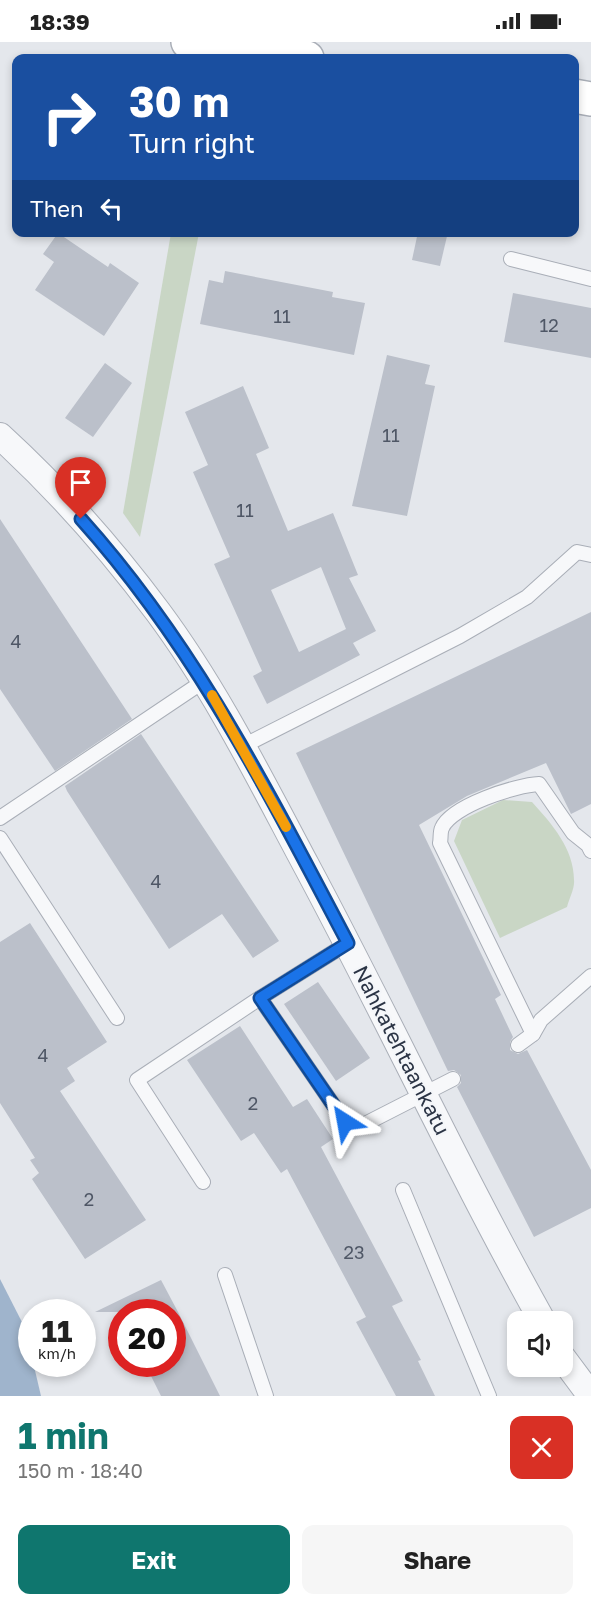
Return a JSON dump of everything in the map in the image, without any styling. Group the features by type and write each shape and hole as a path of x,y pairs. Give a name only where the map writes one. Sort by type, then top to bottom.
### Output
{"street":[{"path":"188,42 277,54"},
{"name":"Nahkatehtaankatu","path":"0,436 38,471 109,550 159,613 204,681 243,746 348,943 506,1255 537,1311"},
{"path":"573,1371 589,1392"}],"lane":[{"path":"511,259 591,279"},
{"path":"243,746 460,636 527,597 577,552 591,555"},
{"path":"0,818 204,681"},
{"path":"533,1034 440,843 442,828 454,815 503,791 523,785 539,784 573,833 588,845 591,851"},
{"path":"0,838 117,1018"},
{"path":"202,1182 137,1080 348,943"},
{"path":"518,1045 533,1034 541,1020 591,976"},
{"path":"260,998 345,1122 361,1126 453,1079"},
{"path":"403,1190 489,1396"},
{"path":"225,1275 266,1396"}],"green space":[{"path":"170,237 198,237 140,537 123,513"},
{"path":"503,800 532,802 547,819 566,847 573,869 574,883 567,907 500,938 454,841 462,820"}],"water":[{"path":"0,1279 18,1314 18,1377 37,1377 41,1396 0,1396"}],"building":[{"path":"55,237 64,237 108,267 110,263 139,283 104,336 35,290 54,262 43,254"},
{"path":"417,237 447,237 440,266 412,260"},
{"path":"225,271 333,292 332,297 365,303 354,355 200,324 209,280 223,283"},
{"path":"513,293 591,308 591,358 504,342"},
{"path":"387,355 430,365 425,384 435,386 407,516 352,506"},
{"path":"105,363 132,383 93,437 65,418"},
{"path":"243,386 269,448 256,454 288,531 333,513 358,575 349,578 376,631 353,643 360,655 267,704 253,676 262,671 214,564 230,557 193,472 208,465 185,412","holes":["321,567 346,629 299,652 271,590"]},
{"path":"0,519 132,719 55,771 0,689"},
{"path":"591,612 591,804 571,814 546,763 467,796 419,825 501,995 495,999 513,1037 510,1050 518,1054 527,1050 591,1170 591,1208 534,1237 457,1087 461,1083 461,1075 454,1070 448,1071 296,753"},
{"path":"141,734 279,941 253,958 222,914 169,949 67,791 65,786"},
{"path":"30,923 107,1042 67,1068 75,1081 60,1091 146,1220 85,1259 32,1179 39,1173 30,1160 35,1158 0,1103 0,942"},
{"path":"318,982 370,1058 336,1081 284,1004"},
{"path":"240,1026 293,1107 307,1099 333,1139 321,1147 403,1301 392,1306 421,1360 418,1361 435,1396 396,1396 356,1322 366,1317 287,1169 281,1173 254,1133 241,1141 187,1060"},
{"path":"161,1280 171,1299 122,1299"},
{"path":"108,1306 108,1312 96,1312"},
{"path":"186,1328 220,1396 161,1396 152,1377 186,1377"}],"slow traffic":[{"path":"212,695 243,746 286,827"}],"route":[{"path":"81,519 159,613 204,681 243,746 348,943 260,998 345,1122"}]}
